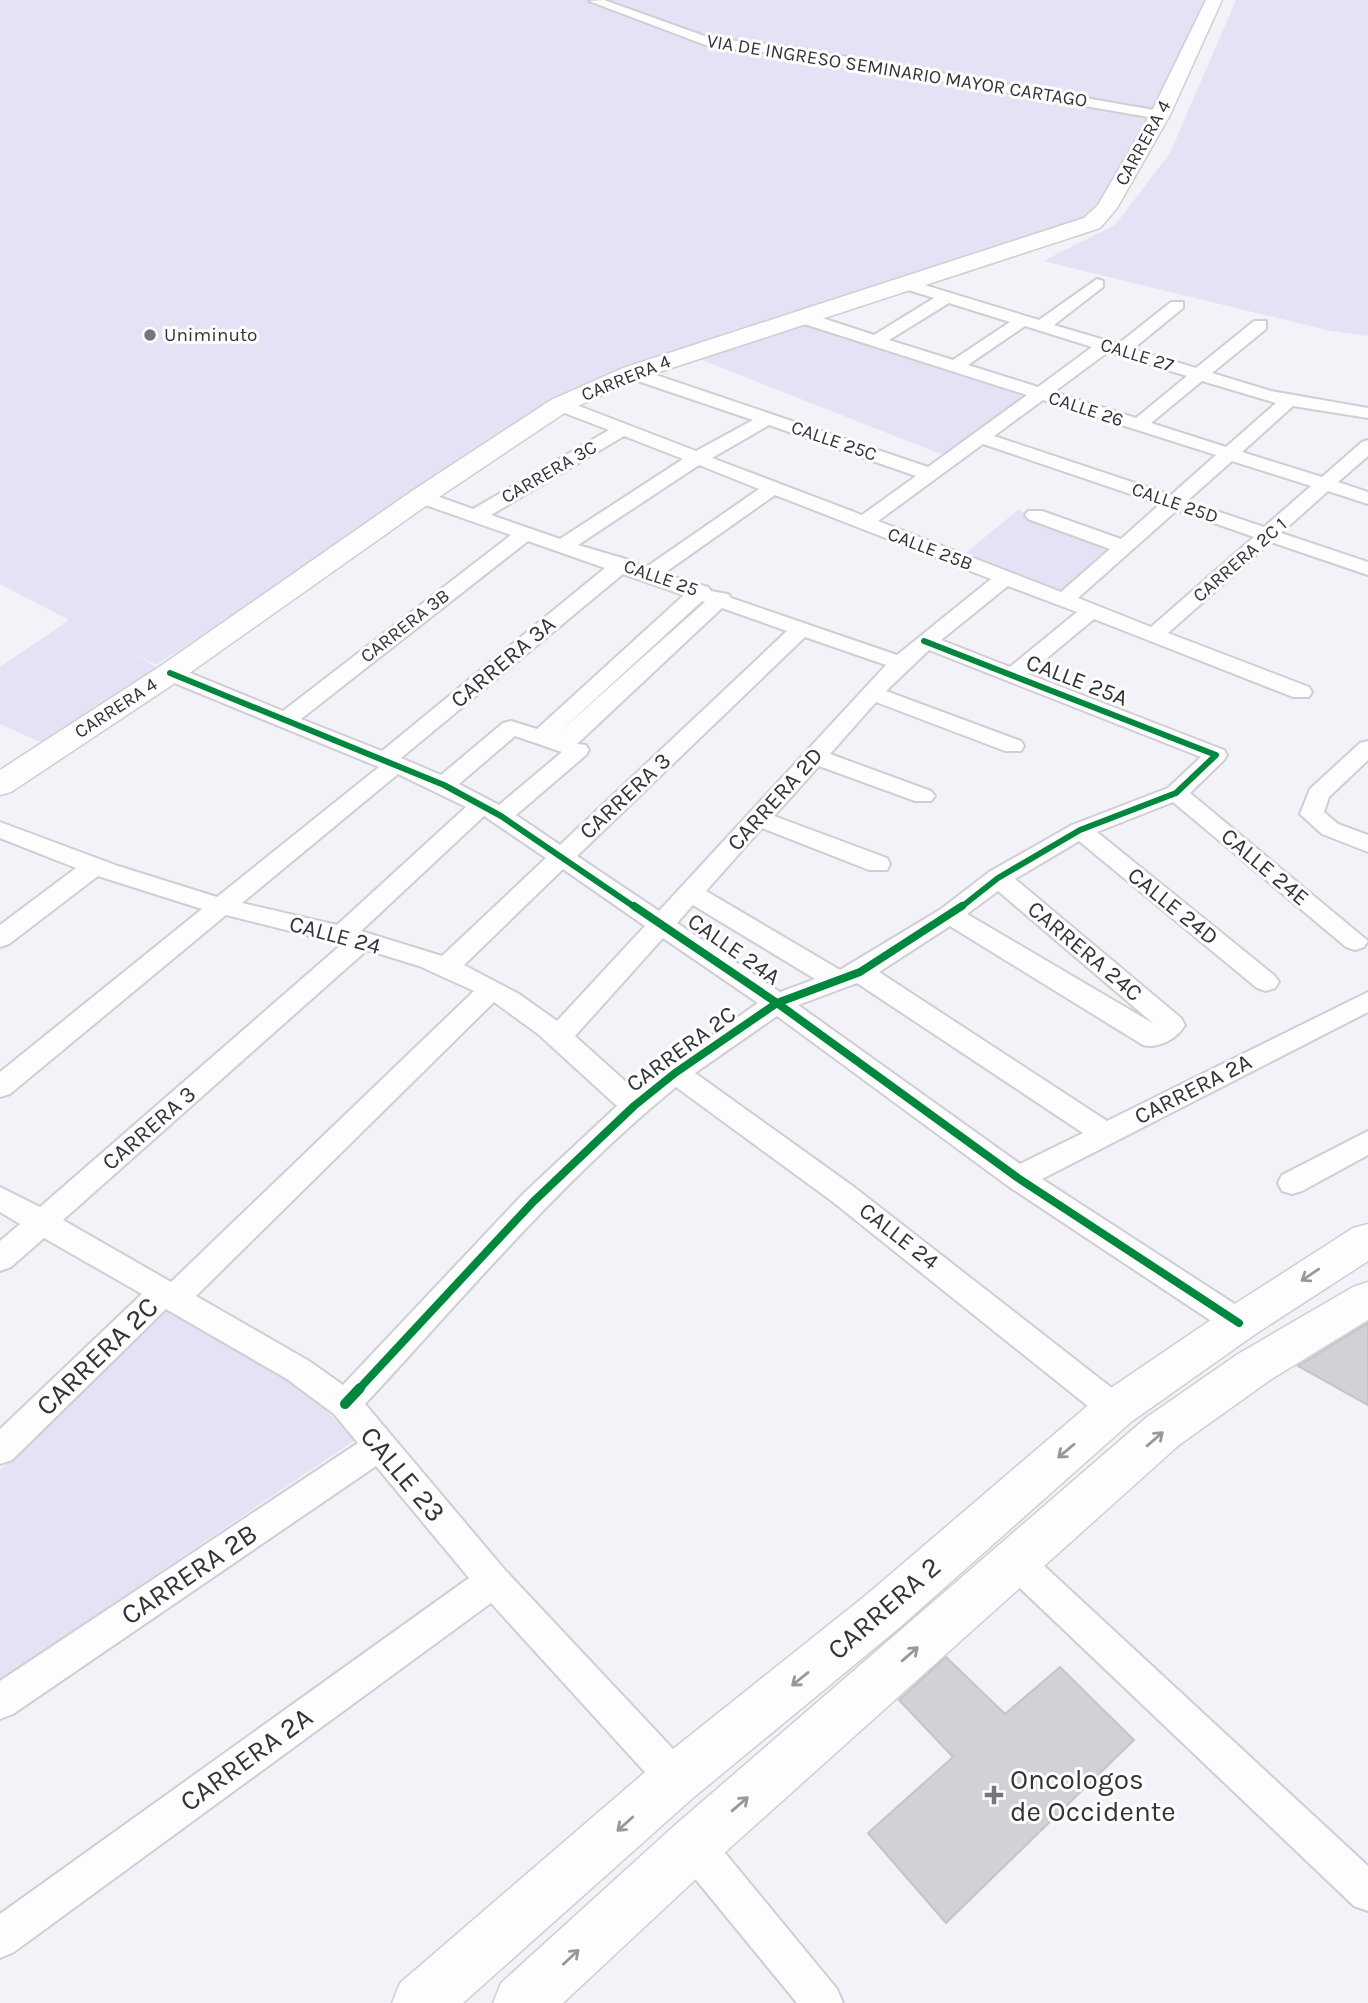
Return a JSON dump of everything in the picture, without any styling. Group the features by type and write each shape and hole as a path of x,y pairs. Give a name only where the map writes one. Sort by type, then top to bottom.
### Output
{"main road":[{"name":"CARRERA 4","path":"0,785 170,673 421,497 560,405 632,373 1091,223 1107,208 1160,115 1214,0"},
{"name":"CARRERA 2","path":"420,2003 676,1780 882,1612 1115,1409 1239,1323 1368,1240"},
{"path":"521,2003 693,1845 1163,1431 1274,1354 1368,1298"}],"street":[{"name":"VIA DE INGRESO SEMINARIO MAYOR CARTAGO","path":"595,1 708,43 790,51 1160,115"},
{"path":"1041,326 1097,284"},
{"name":"CALLE 27","path":"908,285 1288,401 1368,413"},
{"path":"875,341 948,297"},
{"path":"863,524 1039,394 1177,304"},
{"name":"CALLE 26","path":"804,318 1368,498"},
{"path":"954,367 1023,320"},
{"path":"1138,425 1203,375 1260,325"},
{"name":"CALLE 25C","path":"632,373 926,477"},
{"path":"1064,600 1288,401"},
{"name":"CALLE 25B","path":"560,405 1301,692"},
{"path":"564,545 698,458 765,421"},
{"name":"CARRERA 3C","path":"476,515 622,430"},
{"name":"CALLE 25D","path":"981,438 1368,569"},
{"name":"CARRERA 2C 1","path":"1155,634 1368,446"},
{"path":"650,574 772,488"},
{"name":"CALLE 25","path":"421,497 622,564 900,663"},
{"path":"1035,515 1123,547"},
{"name":"CARRERA 3B","path":"284,720 527,532"},
{"name":"CARRERA 3A","path":"390,762 622,564"},
{"name":"CARRERA 2D","path":"559,1035 900,663 1005,578"},
{"path":"551,741 711,595"},
{"path":"1013,677 1092,610"},
{"name":"CARRERA 3","path":"447,966 803,627"},
{"name":"CALLE 25A","path":"924,641 1216,755"},
{"name":"CALLE 24A","path":"170,673 444,785 492,811 662,922 1018,1178 1239,1323"},
{"path":"872,694 1013,747"},
{"path":"350,939 492,811 578,750 511,728 444,785"},
{"path":"1368,748 1318,794 1312,814 1330,829 1368,844"},
{"name":"CARRERA 2C","path":"345,1405 533,1202 634,1106 675,1073 778,1003 848,975 950,915 998,877 1080,830 1176,793 1216,755"},
{"path":"814,756 923,796"},
{"path":"0,1087 223,906 390,762"},
{"name":"CALLE 24E","path":"1176,793 1355,941"},
{"path":"758,818 878,864"},
{"name":"CALLE 24","path":"0,829 93,867 223,906 447,966 492,989 559,1035 634,1106"},
{"name":"CALLE 24D","path":"1080,830 1266,982"},
{"path":"0,938 93,867"},
{"name":"CARRERA 24C","path":"950,915 1152,1038 1172,1026 998,877"},
{"path":"690,892 848,975 1106,1134"},
{"name":"CARRERA 3","path":"0,1259 350,939"},
{"name":"CARRERA 2C","path":"0,1450 169,1295 492,989"},
{"name":"CARRERA 2A","path":"1018,1178 1368,1001"},
{"name":"CALLE 24","path":"675,1073 766,1135 910,1244 1115,1409"},
{"path":"1292,1183 1368,1142"},
{"name":"CALLE 23","path":"0,1198 298,1370 345,1405 493,1581 676,1780"},
{"name":"CARRERA 2B","path":"0,1702 379,1446"},
{"path":"1016,1561 1368,1892"},
{"name":"CARRERA 2A","path":"0,1937 493,1581"},
{"path":"693,1845 823,2003"}],"shaded area":[{"path":"0,0 1214,0 1137,157 1078,230 560,405 156,665 131,652 165,672 53,748 0,724 0,667 69,620 0,584"},
{"path":"1236,0 1368,0 1368,336 1331,331 1043,261 1115,225 1170,153"},
{"path":"804,324 1023,396 943,455 697,358"},
{"path":"1018,510 1118,548 1063,594 963,555"},
{"path":"166,1309 307,1391 355,1440 0,1680 0,1470"}],"building":[{"path":"1368,1323 1368,1405 1298,1366"},
{"name":"Oncologos de Occidente","path":"946,1657 1005,1714 1060,1667 1134,1740 946,1923 868,1833 953,1757 899,1700"}],"cycle path":[{"path":"345,1404 533,1202 634,1106 675,1073 777,1003 860,972 950,915 998,878 1080,830 1176,793 1216,755 924,641"},
{"path":"170,673 444,785 501,816 777,1003 1018,1178 1239,1323"}],"place":[{"name":"Uniminuto","path":"150,335"},
{"name":"Oncologos de Occidente","path":"994,1795"}]}
